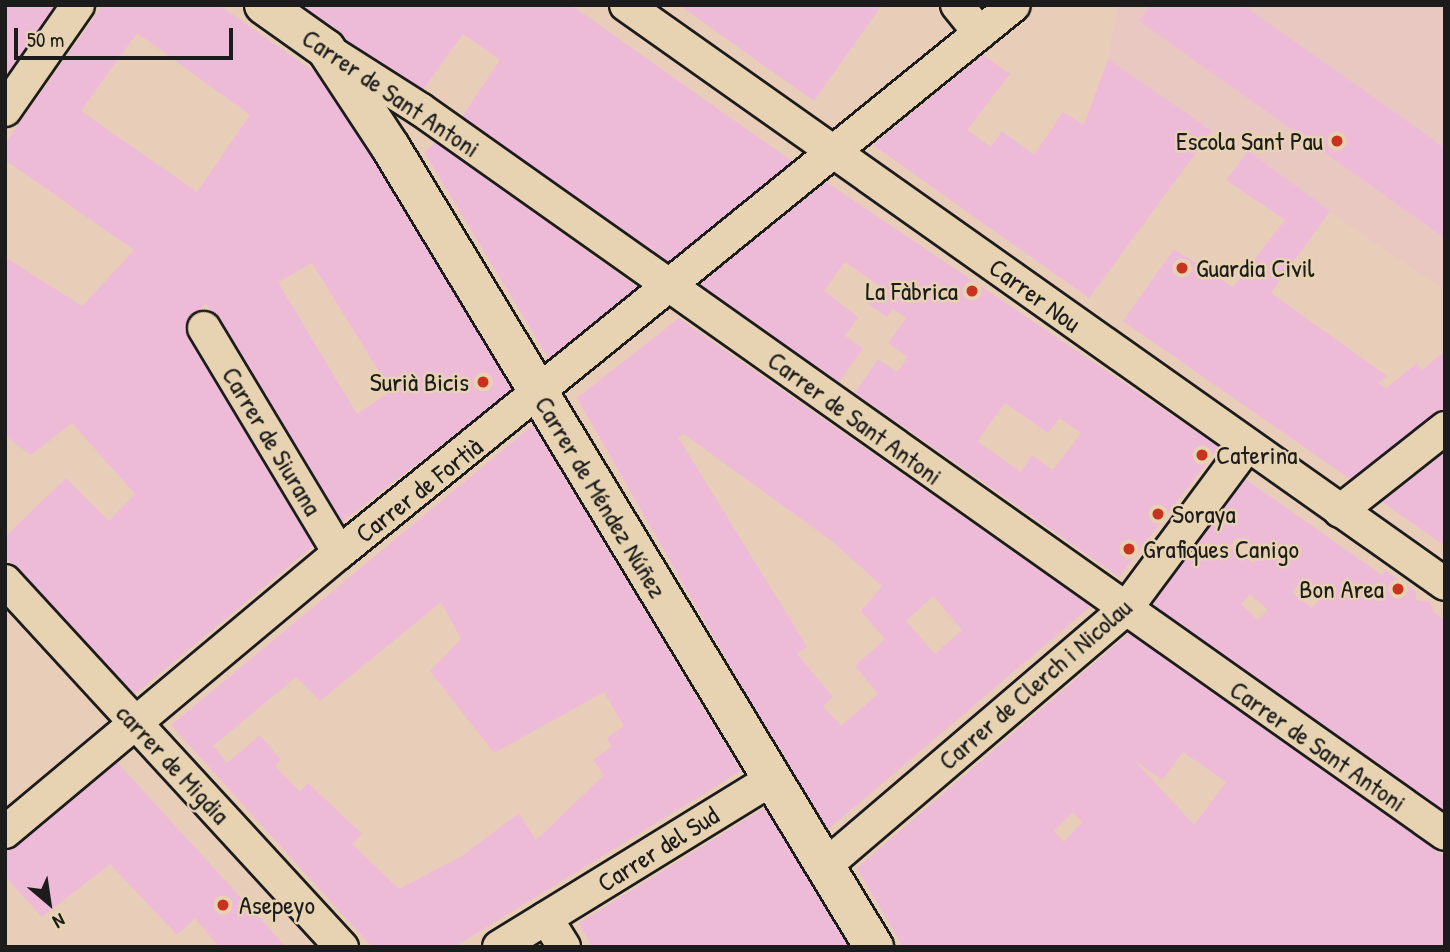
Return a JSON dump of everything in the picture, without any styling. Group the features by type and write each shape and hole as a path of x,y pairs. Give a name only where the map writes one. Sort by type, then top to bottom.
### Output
{"street":[{"path":"5,110 78,5"},
{"name":"Carrer de Sant Antoni","path":"264,5 326,50 420,109 1125,611 1445,834"},
{"name":"Carrer Nou","path":"626,5 1445,584"},
{"path":"957,5 980,33"},
{"name":"Carrer de Fortià","path":"5,832 137,726 340,553 540,395 1014,5"},
{"name":"Carrer de Méndez Núñez","path":"326,50 391,148 770,780 874,947"},
{"path":"391,148 401,122 420,109"},
{"name":"Carrer de Siurana","path":"204,328 340,553"},
{"path":"1340,511 1445,428"},
{"name":"Carrer de Clerch i Nicolau","path":"825,866 1125,611 1247,446"},
{"name":"carrer de Migdia","path":"5,581 342,947"},
{"name":"Carrer del Sud","path":"499,947 770,780"},
{"path":"547,918 564,947"}],"shaded area":[{"name":"Escola Sant Pau","path":"1118,5 1445,5 1445,291 1108,60"}],"building":[{"path":"5,5 60,5 5,85"},
{"path":"103,5 219,5 333,85 514,389 339,524 206,303 184,328 313,546 135,694 5,556 5,537 66,478 109,521 135,494 72,423 31,455 5,436 5,257 82,306 134,250 5,160 5,143","holes":["137,33 250,115 197,192 81,111","312,263 391,391 357,414 278,282"]},
{"path":"296,5 571,5 796,164 669,269 459,121 500,60 463,34 420,94"},
{"path":"679,5 814,6 882,5 814,101"},
{"path":"1150,5 1243,5 1445,148 1445,238 1139,21"},
{"path":"983,55 1010,74 967,130 991,147 1002,131 1034,155 1063,112 1084,125 1108,59 1212,131 1089,298 873,145"},
{"path":"436,142 637,287 637,295 557,360 549,359 424,152"},
{"path":"1248,151 1330,211 1271,293 1387,376 1378,383 1386,388 1417,363 1422,370 1445,351 1445,410 1353,481 1123,321 1174,249 1233,287 1285,220 1226,180"},
{"path":"822,179 1219,447 1119,577 855,393 878,359 897,372 908,357 888,343 906,318 893,309 887,317 868,304 880,286 845,262 824,291 858,317 845,336 863,348 839,382 700,285","holes":["1005,403 1048,433 1059,418 1081,433 1053,470 1032,455 1021,472 977,441"]},
{"path":"679,318 1091,606 825,832 577,398","holes":["684,434 833,542 882,586 861,611 885,639 855,666 878,694 841,726 823,706 833,697 797,654 807,647 678,437","933,596 962,630 935,654 906,621"]},
{"path":"533,425 741,771 454,947 372,947 171,725","holes":["441,602 461,639 430,671 494,753 604,692 624,726 607,738 611,747 593,760 604,775 536,840 519,813 462,856 399,889 352,844 362,834 308,783 300,792 275,766 281,760 260,735 227,763 213,746 296,677 320,701"]},
{"path":"1445,452 1445,546 1382,502"},
{"path":"1244,478 1382,575 1385,570 1416,592 1416,600 1430,602 1434,613 1445,620 1445,818 1146,607","holes":["1237,537 1259,554 1253,563 1230,546","1298,585 1319,600 1312,608 1292,592","1250,594 1268,610 1258,620 1241,604"]},
{"path":"1129,633 1445,857 1445,947 903,947 857,868","holes":["1183,752 1226,782 1194,825 1133,759 1162,780","1073,812 1082,822 1064,842 1054,831"]},
{"path":"116,761 286,947 219,947 195,918 177,935 110,864 42,917 5,876 5,852"},
{"path":"764,808 850,944 846,947 592,947 579,923"}],"place":[{"name":"Escola Sant Pau","path":"1337,141"},
{"name":"Guardia Civil","path":"1182,268"},
{"name":"La Fàbrica","path":"972,291"},
{"name":"Surià Bicis","path":"483,382"},
{"name":"Caterina","path":"1202,455"},
{"name":"Soraya","path":"1158,514"},
{"name":"Grafiques Canigo","path":"1129,549"},
{"name":"Bon Area","path":"1398,589"},
{"name":"Asepeyo","path":"223,905"}]}
